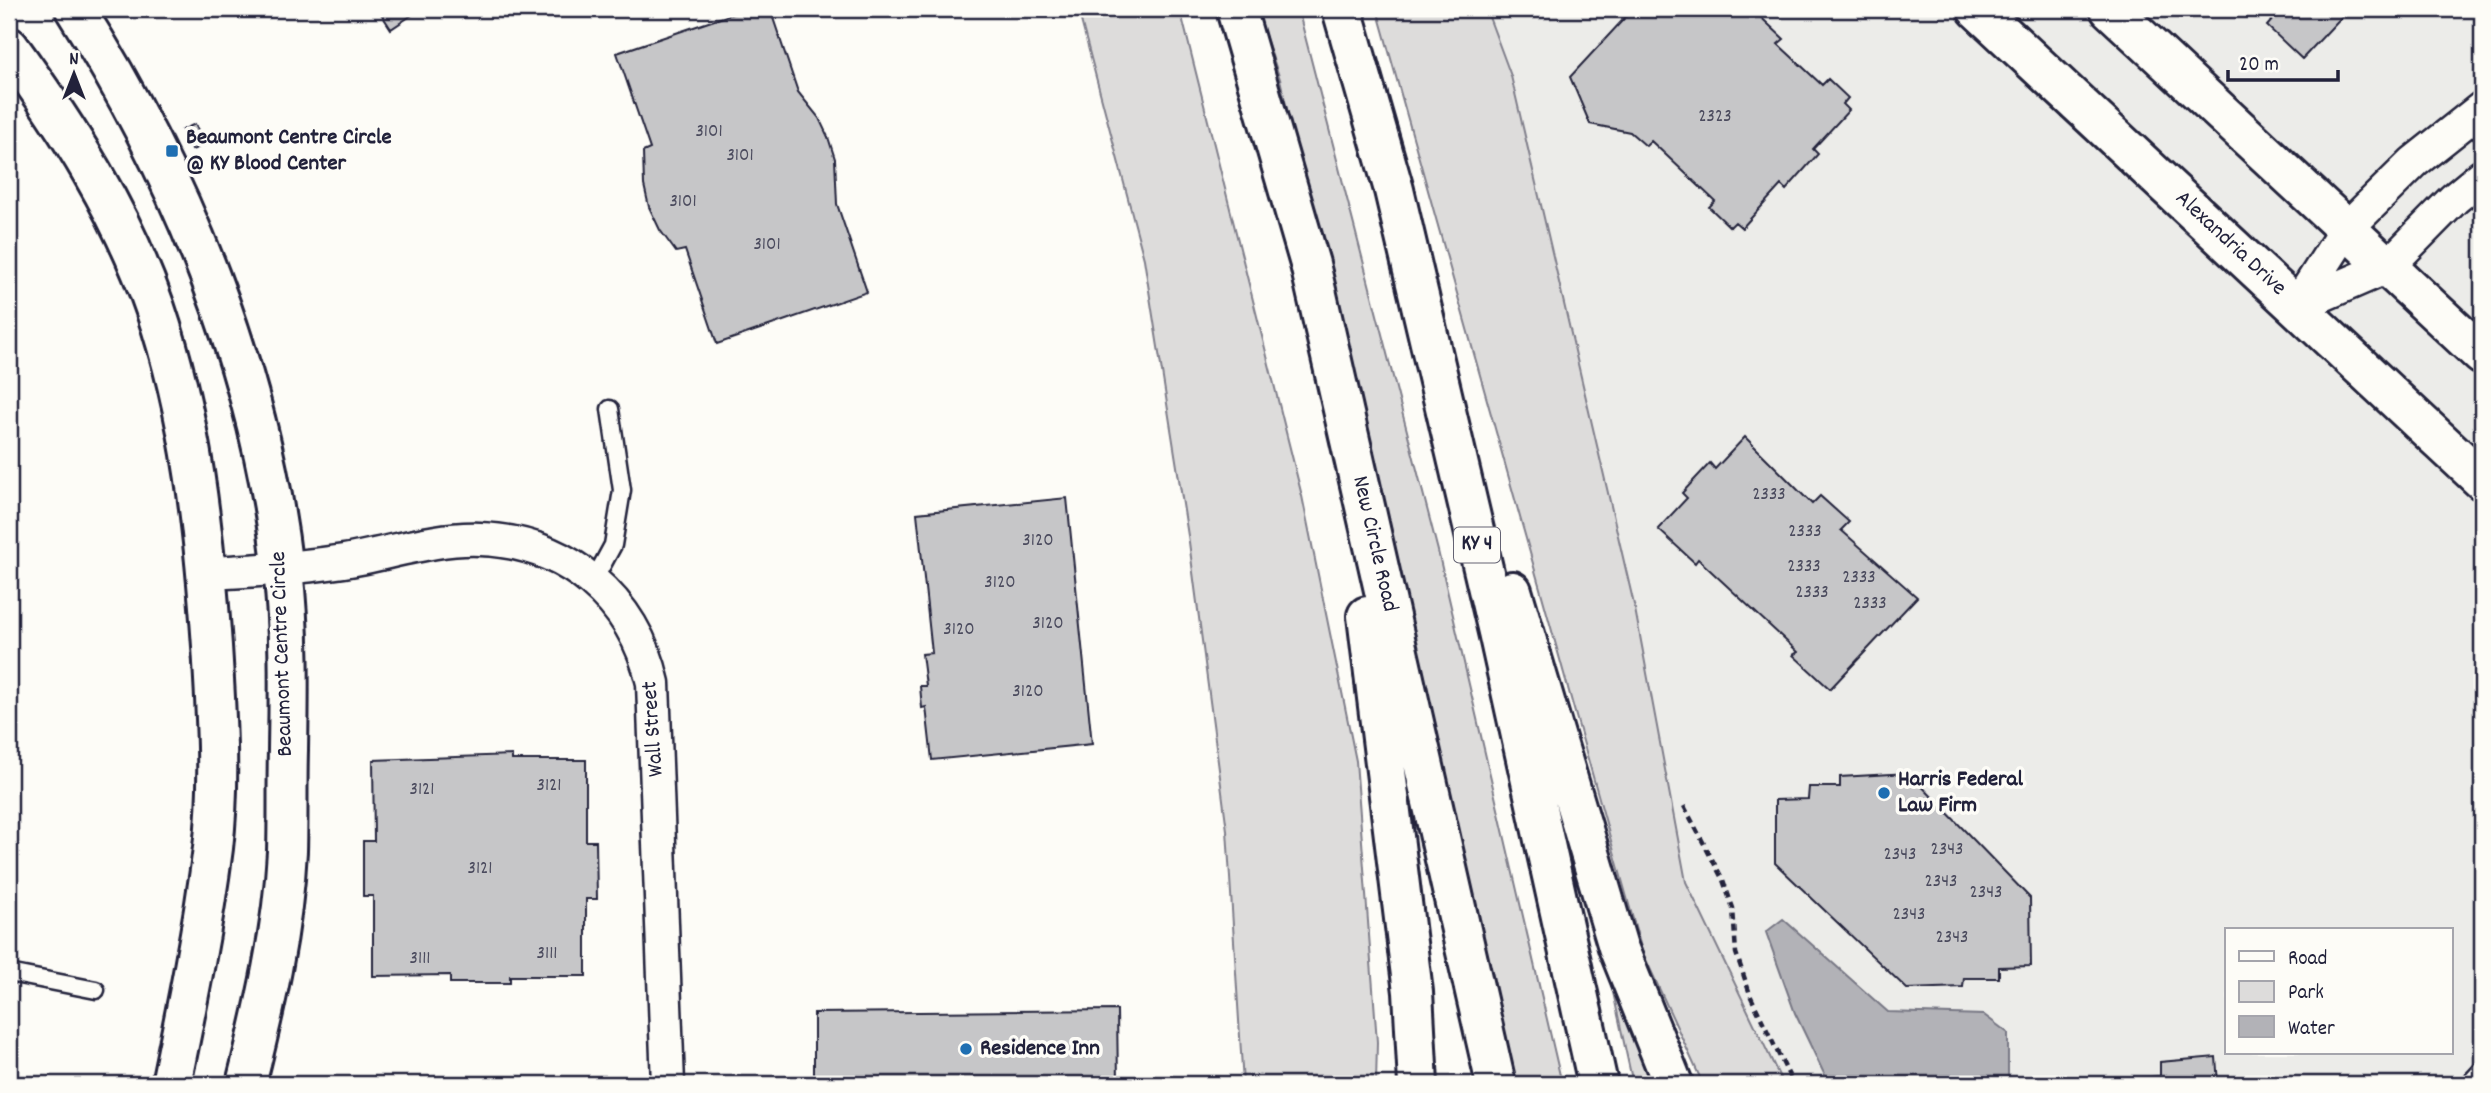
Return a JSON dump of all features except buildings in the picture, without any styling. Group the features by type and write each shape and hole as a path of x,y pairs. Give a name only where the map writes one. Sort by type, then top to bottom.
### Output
{"main road":[{"name":"Beaumont Centre Circle","path":"75,9 105,56 173,186 236,349 259,434 283,570 289,684 287,853 275,958 246,1084"},
{"name":"New Circle Road","path":"1236,9 1286,175 1335,371 1496,1084"},
{"name":"KY 4","path":"1342,9 1394,190 1498,632 1598,1084"},
{"name":"Alexandria Drive","path":"1977,9 2482,480"},
{"path":"2110,9 2482,355"},
{"path":"9,47 93,170 132,249 155,308 181,398 197,486 207,573 216,710 213,846 189,997 171,1084"},
{"path":"1394,190 1618,947 1673,1084"},
{"path":"1335,371 1395,824 1413,992 1418,1084"}],"street":[{"path":"2297,306 2346,229 2414,162 2482,108"},
{"path":"2297,306 2387,267 2454,199 2482,176"},
{"name":"Wall Street","path":"207,573 283,570 432,544 479,539 527,546 564,560 594,580 618,606 635,631 647,657 653,683 668,1084"}],"lane":[{"path":"594,580 613,545 622,490 610,409"},
{"path":"9,973 96,990"},
{"path":"2469,1084 2482,1070"}],"path":[{"path":"1684,806 1723,880 1732,908 1737,953 1751,997 1793,1084"}],"shaded area":[{"path":"1486,9 2482,9 2482,1084 1783,1084 1686,882 1635,609 1511,76"}],"green space":[{"path":"1078,9 1180,9 1302,496 1356,761 1377,1042 1376,1084 1243,1084 1227,830 1189,542 1144,259"},
{"path":"1256,9 1298,9 1438,551 1562,1084 1512,1084 1280,79"},
{"path":"1377,9 1486,9 1511,76 1635,609 1686,882 1783,1084 1703,1084 1642,951"},
{"path":"1611,983 1653,1084 1633,1084"}],"water":[{"path":"1783,919 1888,1012 1984,1015 2008,1033 2008,1084 1829,1084 1795,1013 1766,932"}],"place":[{"name":"Beaumont Centre Circle @ KY Blood Center","path":"172,151"},
{"name":"Harris Federal Law Firm","path":"1884,793"},
{"name":"Residence Inn","path":"966,1049"}]}
